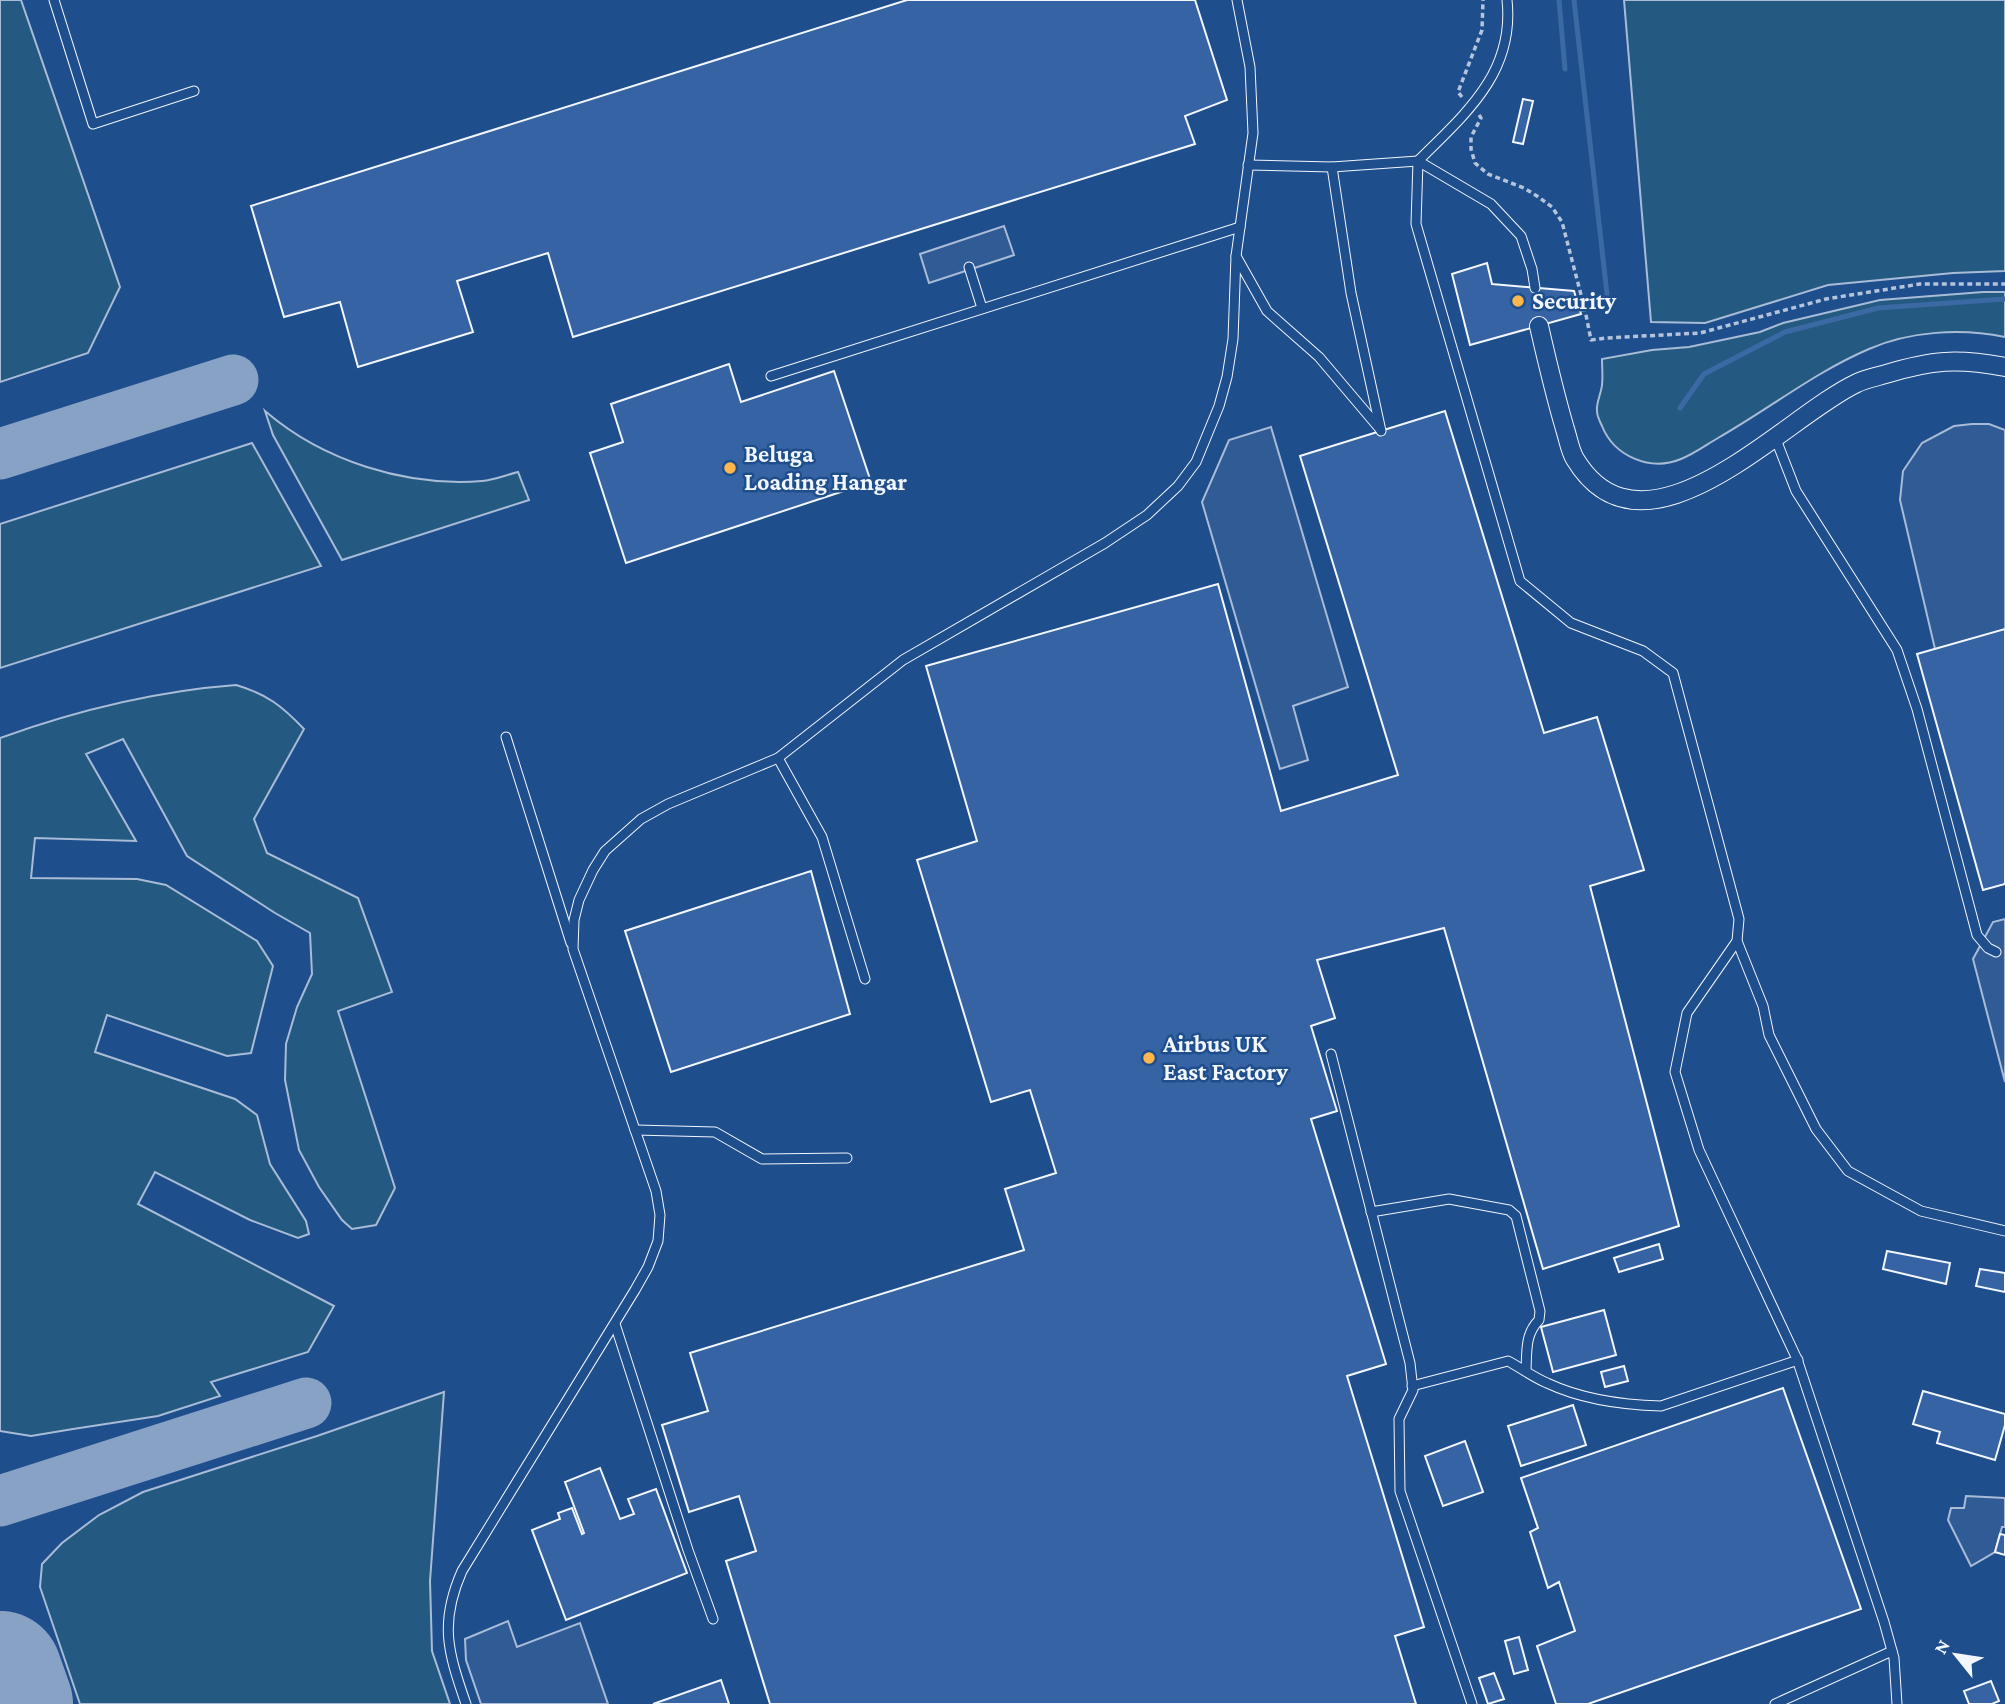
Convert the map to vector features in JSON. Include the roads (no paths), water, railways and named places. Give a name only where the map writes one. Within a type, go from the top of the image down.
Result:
[{"type":"street","points":[[1539,326],[1554,395],[1574,457],[1589,478],[1608,492],[1631,499],[1651,500],[1687,490],[1725,473],[1855,384],[1935,361],[1976,361],[2005,367]]},
{"type":"lane","points":[[54,0],[93,124],[194,92]]},
{"type":"lane","points":[[573,949],[574,920],[579,900],[593,870],[605,850],[641,819],[668,804],[778,758],[903,660],[1105,543],[1147,515],[1178,486],[1196,462],[1219,406],[1233,339],[1236,256],[1254,115],[1250,66],[1237,0]]},
{"type":"lane","points":[[1507,0],[1507,33],[1503,54],[1492,78],[1471,106],[1419,162],[1416,224],[1520,581],[1571,623],[1643,651],[1673,673],[1739,919],[1737,942],[1763,1006],[1769,1035],[1816,1129],[1848,1171],[1921,1211],[2005,1231]]},
{"type":"lane","points":[[1248,165],[1332,167],[1419,162],[1491,204],[1521,236],[1535,288]]},
{"type":"lane","points":[[1236,256],[1267,311],[1319,357],[1381,431],[1351,293],[1332,167]]},
{"type":"lane","points":[[771,376],[1240,227]]},
{"type":"lane","points":[[969,267],[982,308]]},
{"type":"lane","points":[[1775,437],[1796,491],[1897,650],[1917,709],[1977,935],[1988,948],[1996,952]]},
{"type":"lane","points":[[466,1704],[455,1672],[449,1642],[448,1611],[452,1594],[462,1571],[648,1267],[658,1241],[660,1215],[656,1191],[573,949],[506,737]]},
{"type":"lane","points":[[778,758],[822,837],[865,979]]},
{"type":"lane","points":[[1737,942],[1687,1013],[1675,1072],[1699,1150],[1798,1360],[1880,1609],[1892,1651],[1897,1704]]},
{"type":"lane","points":[[1331,1054],[1410,1363],[1413,1390],[1399,1419],[1401,1491],[1472,1704]]},
{"type":"lane","points":[[635,1130],[715,1132],[762,1159],[847,1158]]},
{"type":"lane","points":[[1371,1212],[1449,1199],[1509,1210],[1516,1216],[1540,1311],[1539,1320],[1531,1328],[1528,1339],[1526,1370]]},
{"type":"lane","points":[[615,1324],[713,1619]]},
{"type":"lane","points":[[1412,1386],[1508,1361],[1569,1392],[1638,1405],[1661,1406],[1798,1360]]},
{"type":"lane","points":[[1774,1704],[1892,1651]]},
{"type":"waterway","points":[[1559,0],[1565,69]]},
{"type":"waterway","points":[[1574,0],[1609,312]]},
{"type":"waterway","points":[[1680,408],[1704,374],[1785,332],[1878,308],[2005,299]]},
{"type":"place","name":"Security","points":[[1518,301]]},
{"type":"place","name":"Beluga Loading Hangar","points":[[730,468]]},
{"type":"place","name":"Airbus UK East Factory","points":[[1149,1058]]}]
